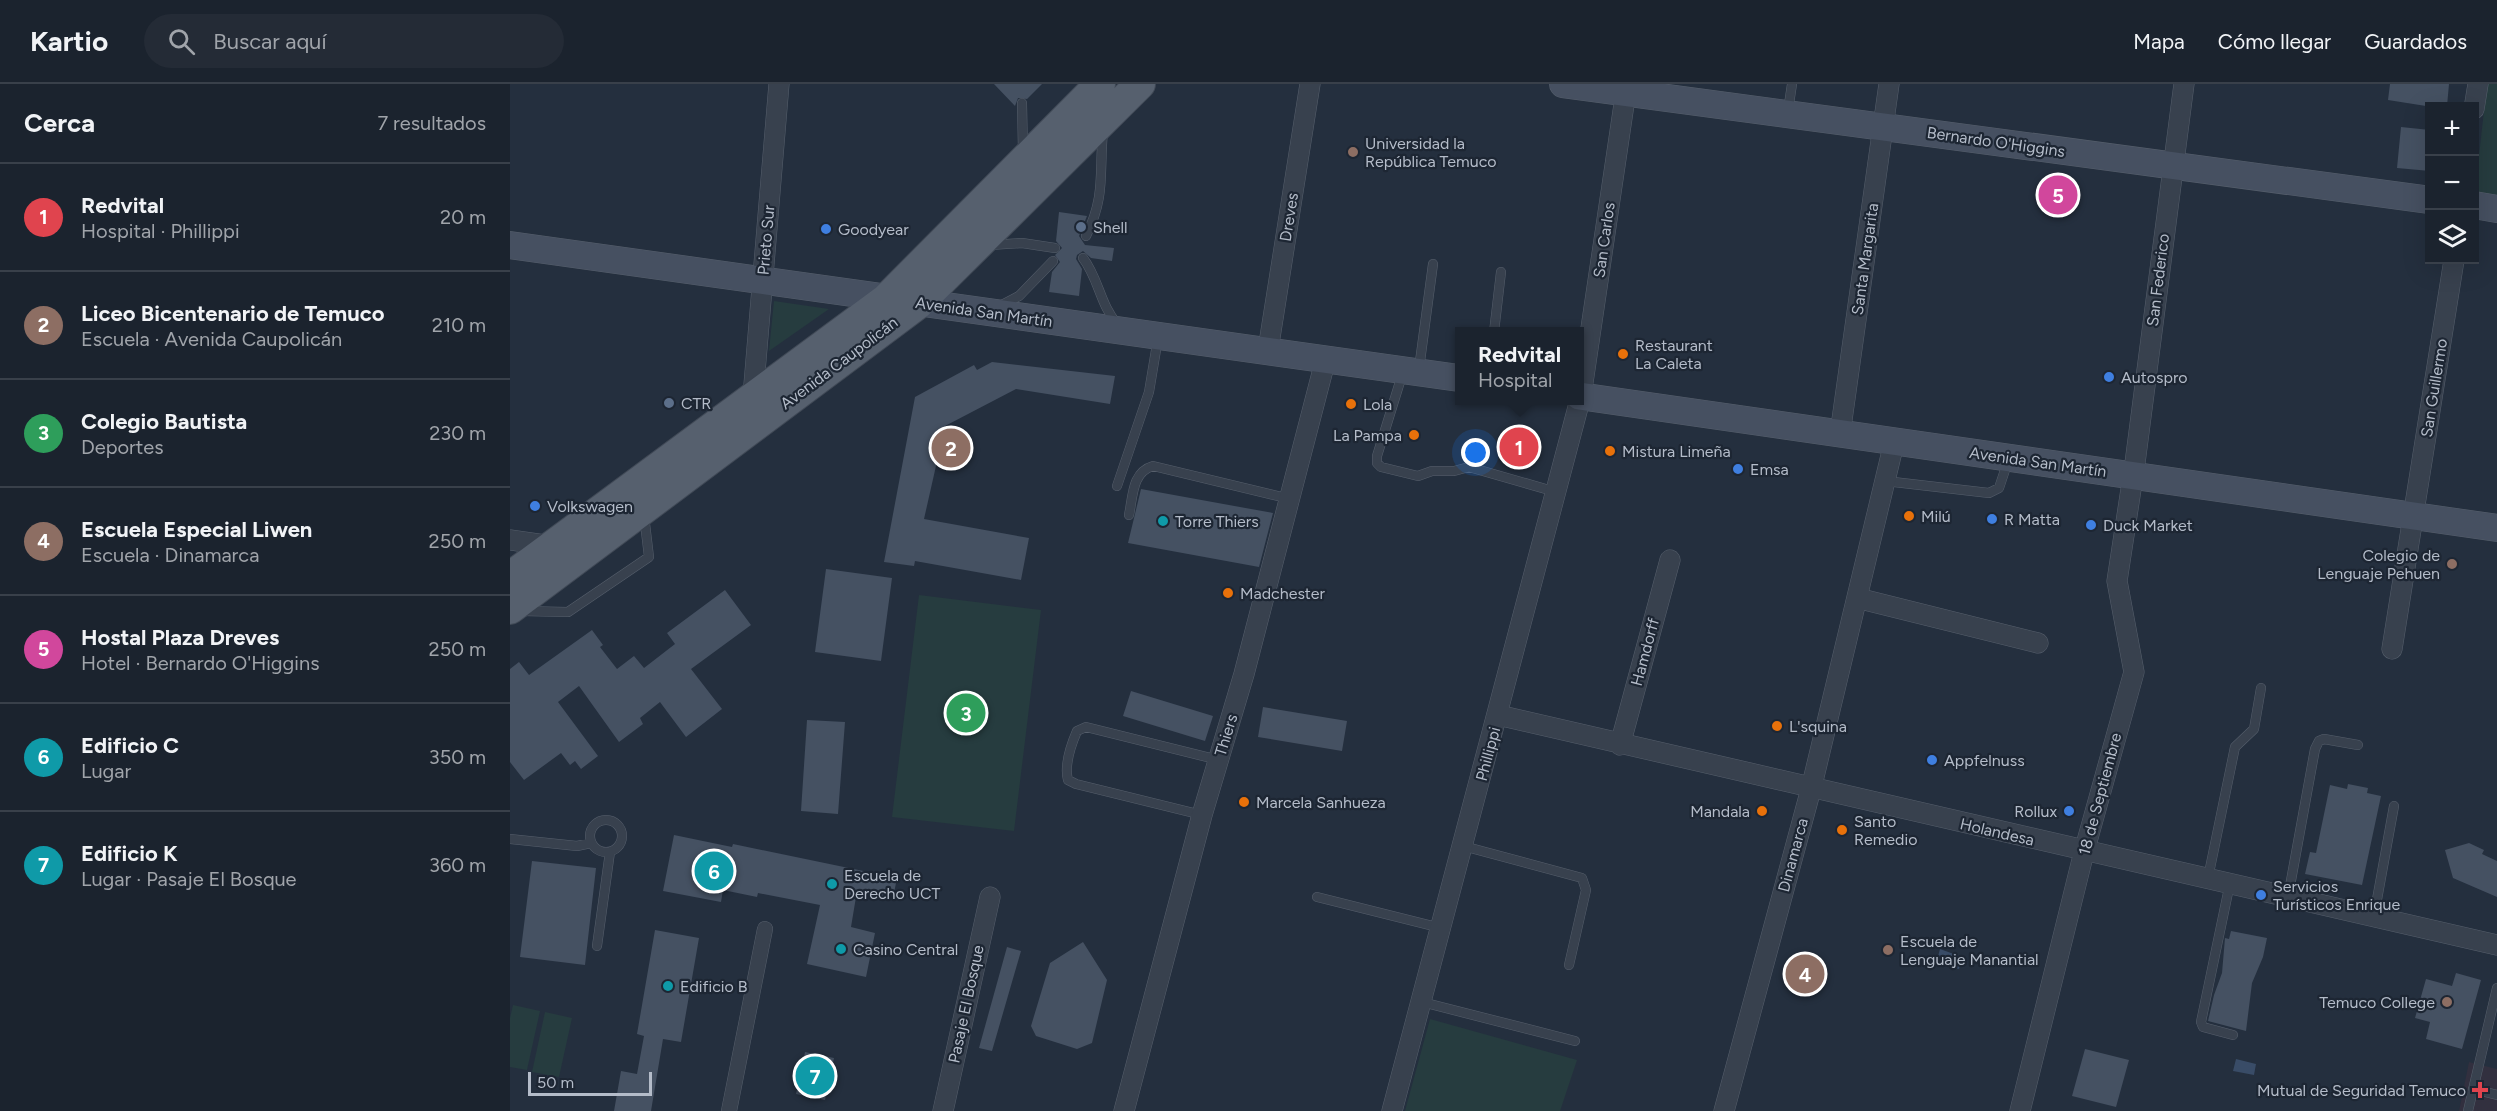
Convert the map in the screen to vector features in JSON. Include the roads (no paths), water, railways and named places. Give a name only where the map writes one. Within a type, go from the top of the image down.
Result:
[{"type":"main road","name":"Avenida Caupolicán","points":[[510,577],[886,299],[1100,84]]},
{"type":"main road","name":"Avenida Caupolicán","points":[[510,610],[644,507],[918,304],[1140,84]]},
{"type":"main road","name":"Bernardo O'Higgins","points":[[1563,84],[1626,88],[1788,114],[2425,199]]},
{"type":"main road","points":[[2479,206],[2497,208]]},
{"type":"main road","name":"Avenida San Martín","points":[[510,245],[918,304],[1455,377]]},
{"type":"main road","name":"Avenida San Martín","points":[[1584,397],[2497,528]]},
{"type":"street","name":"Prieto Sur","points":[[753,396],[779,84]]},
{"type":"street","name":"Dreves","points":[[1269,351],[1310,84]]},
{"type":"street","name":"Santa Margarita","points":[[1840,434],[1889,84]]},
{"type":"street","name":"San Federico","points":[[2133,475],[2184,84]]},
{"type":"street","points":[[2476,102],[2478,84]]},
{"type":"street","name":"San Carlos","points":[[1584,369],[1626,88]]},
{"type":"street","name":"San Guillermo","points":[[2392,649],[2453,264]]},
{"type":"street","name":"Thiers","points":[[1124,1111],[1202,815],[1244,674],[1326,358]]},
{"type":"street","name":"Phillippi","points":[[1392,1111],[1578,405]]},
{"type":"street","name":"Dinamarca","points":[[1724,1111],[1811,789],[1894,443]]},
{"type":"street","name":"18 de Septiembre","points":[[2020,1111],[2084,852],[2134,672],[2117,581],[2133,475]]},
{"type":"street","points":[[510,540],[552,546]]},
{"type":"street","name":"Hamdorff","points":[[1620,745],[1670,560]]},
{"type":"street","points":[[1857,598],[2037,643]]},
{"type":"street","name":"Holandesa","points":[[1498,715],[2084,852],[2208,878],[2497,945]]},
{"type":"street","name":"Pasaje El Bosque","points":[[943,1111],[990,897]]},
{"type":"street","points":[[729,1111],[765,929]]},
{"type":"lane","points":[[1788,114],[1792,84]]},
{"type":"lane","points":[[1022,103],[1023,162]]},
{"type":"lane","points":[[1086,236],[1100,199],[1103,169],[1102,143],[1107,118]]},
{"type":"lane","points":[[979,246],[1022,243],[1055,248]]},
{"type":"lane","points":[[1083,258],[1096,280],[1103,305],[1126,331]]},
{"type":"lane","points":[[981,312],[994,309],[1019,296],[1053,261]]},
{"type":"lane","points":[[1433,264],[1411,371],[1377,456],[1377,463],[1381,467],[1418,476],[1432,471],[1454,471],[1468,467],[1556,492]]},
{"type":"lane","points":[[1495,327],[1501,272]]},
{"type":"lane","points":[[1117,486],[1149,392],[1158,335]]},
{"type":"lane","points":[[1885,481],[1989,493],[2002,483],[2008,458]]},
{"type":"lane","points":[[1129,514],[1138,476],[1144,468],[1153,466],[1290,499]]},
{"type":"lane","points":[[510,610],[568,612],[649,557],[644,507]]},
{"type":"lane","points":[[2208,878],[2235,747],[2254,729],[2261,688]]},
{"type":"lane","points":[[1202,815],[1076,784],[1068,780],[1066,772],[1075,737],[1077,731],[1086,727],[1219,760]]},
{"type":"lane","points":[[2289,897],[2315,749],[2319,741],[2324,739],[2358,745]]},
{"type":"lane","points":[[2374,916],[2394,806]]},
{"type":"lane","points":[[602,820],[614,822],[622,832],[622,839],[616,850],[610,852],[597,850],[591,843],[589,834],[596,823],[602,820]]},
{"type":"lane","points":[[510,839],[577,846],[591,843]]},
{"type":"lane","points":[[1463,846],[1582,878],[1586,884],[1586,890],[1569,965]]},
{"type":"lane","points":[[597,946],[610,852]]},
{"type":"lane","points":[[2230,883],[2200,1017],[2203,1027],[2233,1035]]},
{"type":"lane","points":[[1317,897],[1441,928]]},
{"type":"lane","points":[[2468,1111],[2497,988]]},
{"type":"lane","points":[[1422,1002],[1575,1041]]},
{"type":"lane","points":[[2473,1089],[2497,1095]]},
{"type":"water","points":[[1940,949],[1962,957],[1959,969],[1936,964]]},
{"type":"water","points":[[2236,1059],[2256,1064],[2254,1075],[2233,1071]]},
{"type":"place","name":"Universidad la República Temuco","points":[[1353,152]]},
{"type":"place","name":"Hostal Plaza Dreves","points":[[2058,195]]},
{"type":"place","name":"Shell","points":[[1081,227]]},
{"type":"place","name":"Goodyear","points":[[826,229]]},
{"type":"place","name":"Restaurant La Caleta","points":[[1623,354]]},
{"type":"place","name":"Autospro","points":[[2109,377]]},
{"type":"place","name":"CTR","points":[[669,403]]},
{"type":"place","name":"Lola","points":[[1351,404]]},
{"type":"place","name":"La Pampa","points":[[1414,435]]},
{"type":"place","name":"Redvital","points":[[1519,447]]},
{"type":"place","name":"Liceo Bicentenario de Temuco","points":[[951,448]]},
{"type":"place","name":"Mistura Limeña","points":[[1610,451]]},
{"type":"place","name":"Emsa","points":[[1738,469]]},
{"type":"place","name":"Volkswagen","points":[[535,506]]},
{"type":"place","name":"Milú","points":[[1909,516]]},
{"type":"place","name":"R Matta","points":[[1992,519]]},
{"type":"place","name":"Torre Thiers","points":[[1163,521]]},
{"type":"place","name":"Duck Market","points":[[2091,525]]},
{"type":"place","name":"Colegio de Lenguaje Pehuen","points":[[2452,564]]},
{"type":"place","name":"Madchester","points":[[1228,593]]},
{"type":"place","name":"Colegio Bautista","points":[[966,713]]},
{"type":"place","name":"L'squina","points":[[1777,726]]},
{"type":"place","name":"Appfelnuss","points":[[1932,760]]},
{"type":"place","name":"Marcela Sanhueza","points":[[1244,802]]},
{"type":"place","name":"Mandala","points":[[1762,811]]},
{"type":"place","name":"Rollux","points":[[2069,811]]},
{"type":"place","name":"Santo Remedio","points":[[1842,830]]},
{"type":"place","name":"Edificio C","points":[[714,871]]},
{"type":"place","name":"Escuela de Derecho UCT","points":[[832,884]]},
{"type":"place","name":"Servicios Turísticos Enrique","points":[[2261,895]]},
{"type":"place","name":"Casino Central","points":[[841,949]]},
{"type":"place","name":"Escuela de Lenguaje Manantial","points":[[1888,950]]},
{"type":"place","name":"Escuela Especial Liwen","points":[[1805,974]]},
{"type":"place","name":"Edificio B","points":[[668,986]]},
{"type":"place","name":"Temuco College","points":[[2447,1002]]},
{"type":"place","name":"Edificio K","points":[[815,1076]]},
{"type":"place","name":"Mutual de Seguridad Temuco","points":[[2480,1090]]}]
